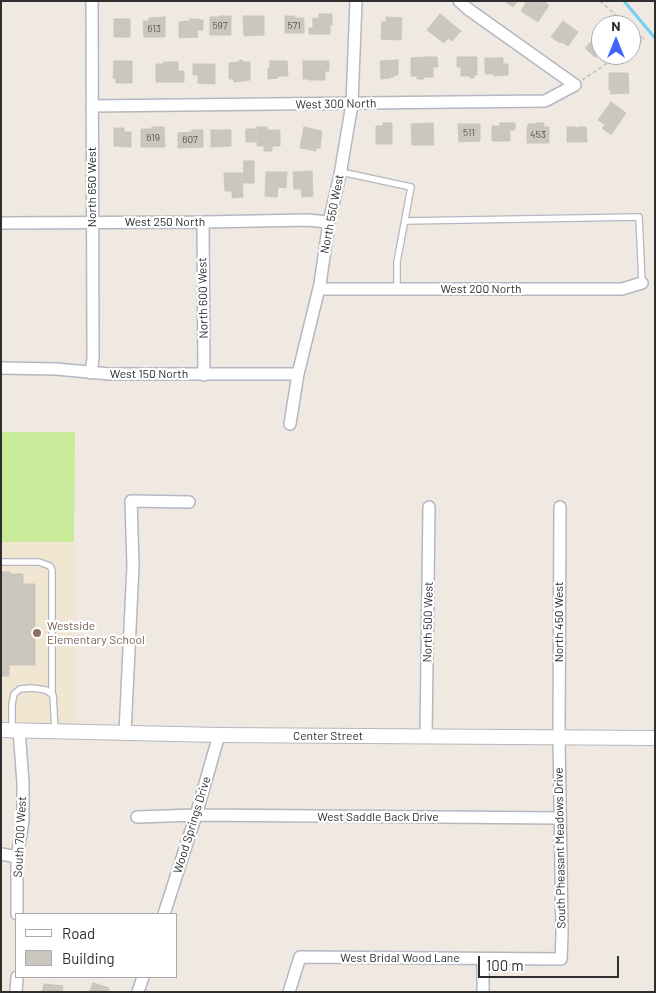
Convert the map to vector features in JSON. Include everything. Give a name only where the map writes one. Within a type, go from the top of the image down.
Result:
[{"type":"street","name":"North 650 West","points":[[91,373],[93,358],[92,1]]},
{"type":"street","name":"North 550 West","points":[[290,424],[298,374],[319,289],[329,222],[341,172],[352,104],[356,1]]},
{"type":"street","name":"West 300 North","points":[[92,106],[545,101],[575,85],[459,1]]},
{"type":"street","name":"West 250 North","points":[[1,223],[307,220],[329,222]]},
{"type":"street","name":"North 600 West","points":[[203,222],[204,375]]},
{"type":"street","name":"West 200 North","points":[[319,289],[622,290],[642,283]]},
{"type":"street","name":"West 150 North","points":[[1,368],[56,369],[110,374],[298,374]]},
{"type":"street","points":[[125,733],[133,566],[131,501],[189,502]]},
{"type":"street","name":"North 500 West","points":[[426,737],[429,507]]},
{"type":"street","name":"North 450 West","points":[[559,737],[560,508]]},
{"type":"street","name":"Center Street","points":[[11,730],[220,736],[655,738]]},
{"type":"street","name":"South 700 West","points":[[11,730],[23,783],[23,821],[17,857],[17,913]]},
{"type":"street","name":"Wood Springs Drive","points":[[164,913],[220,736]]},
{"type":"street","name":"South Pheasant Meadows Drive","points":[[559,737],[561,960]]},
{"type":"street","name":"West Saddle Back Drive","points":[[137,817],[559,818]]},
{"type":"street","points":[[1,854],[17,857]]},
{"type":"street","name":"West Bridal Wood Lane","points":[[289,992],[300,957],[561,960]]},
{"type":"street","points":[[483,959],[483,992]]},
{"type":"street","points":[[16,978],[16,992]]},
{"type":"street","points":[[138,992],[143,978]]},
{"type":"lane","points":[[341,172],[411,187],[397,262],[397,289]]},
{"type":"lane","points":[[405,221],[639,217],[642,283]]},
{"type":"lane","points":[[1,562],[39,562],[50,566],[52,570],[52,694],[55,731]]},
{"type":"lane","points":[[11,730],[12,700],[17,691],[41,688],[52,694]]},
{"type":"path","points":[[600,1],[616,15]]},
{"type":"path","points":[[590,75],[605,65]]},
{"type":"shaded area","name":"Westside Elementary School","points":[[1,432],[75,432],[74,724],[1,723]]},
{"type":"green space","points":[[1,432],[75,432],[74,542],[1,542]]},
{"type":"building","points":[[504,1],[517,1],[513,7]]},
{"type":"building","points":[[527,1],[543,1],[549,5],[538,22],[521,11]]},
{"type":"building","points":[[319,14],[332,14],[330,34],[309,34],[309,28],[313,28],[313,18],[319,19]]},
{"type":"building","points":[[440,14],[461,31],[452,41],[448,38],[444,43],[427,30]]},
{"type":"building","points":[[231,16],[231,35],[210,35],[210,17]]},
{"type":"building","points":[[243,16],[264,16],[264,35],[244,36]]},
{"type":"building","points":[[285,16],[304,18],[304,33],[285,33]]},
{"type":"building","points":[[165,17],[165,37],[144,37],[143,21],[149,21],[149,18]]},
{"type":"building","points":[[386,17],[402,18],[401,40],[381,39],[382,22],[386,22]]},
{"type":"building","points":[[114,19],[130,19],[130,37],[114,37]]},
{"type":"building","points":[[190,19],[203,20],[203,30],[197,30],[198,37],[179,38],[179,22],[189,21],[190,24]]},
{"type":"building","points":[[563,21],[578,32],[568,46],[551,37]]},
{"type":"building","points":[[591,42],[591,53],[585,48]]},
{"type":"building","points":[[437,57],[438,67],[433,67],[433,77],[417,79],[417,76],[411,76],[411,58]]},
{"type":"building","points":[[457,57],[477,57],[477,75],[474,75],[474,78],[461,76],[461,67],[457,67]]},
{"type":"building","points":[[485,58],[503,58],[503,64],[508,64],[508,75],[494,76],[494,71],[493,74],[485,74]]},
{"type":"building","points":[[240,60],[250,62],[250,80],[234,82],[234,79],[229,79],[229,63],[239,62]]},
{"type":"building","points":[[398,60],[398,75],[381,79],[380,61]]},
{"type":"building","points":[[114,61],[132,61],[132,83],[116,83],[116,78],[113,78]]},
{"type":"building","points":[[270,61],[287,61],[288,76],[279,76],[278,74],[278,78],[268,79]]},
{"type":"building","points":[[303,61],[329,61],[329,71],[325,71],[325,80],[303,79]]},
{"type":"building","points":[[164,62],[178,62],[178,71],[184,71],[184,82],[156,82],[156,64],[164,64]]},
{"type":"building","points":[[193,64],[215,64],[215,84],[198,83],[198,75],[193,75]]},
{"type":"building","points":[[609,73],[628,73],[629,93],[611,94],[611,90],[609,90]]},
{"type":"building","points":[[611,102],[626,113],[611,135],[602,128],[605,125],[598,120]]},
{"type":"building","points":[[383,123],[392,123],[392,144],[376,144],[376,126],[383,126]]},
{"type":"building","points":[[433,123],[434,145],[412,145],[411,124]]},
{"type":"building","points":[[500,123],[515,123],[515,130],[510,130],[510,141],[492,141],[492,126],[500,126]]},
{"type":"building","points":[[544,123],[544,127],[549,127],[549,143],[527,143],[528,124]]},
{"type":"building","points":[[458,124],[480,124],[480,141],[459,142]]},
{"type":"building","points":[[152,127],[164,127],[165,147],[141,147],[141,129],[152,129]]},
{"type":"building","points":[[257,127],[267,127],[267,130],[280,130],[280,146],[272,146],[272,151],[264,151],[264,146],[257,146],[257,140],[256,142],[246,142],[246,129],[256,129],[257,133]]},
{"type":"building","points":[[304,127],[322,131],[320,148],[316,148],[316,151],[300,148]]},
{"type":"building","points":[[567,127],[586,127],[587,142],[567,142]]},
{"type":"building","points":[[114,128],[124,128],[124,132],[131,132],[131,147],[114,146]]},
{"type":"building","points":[[192,130],[203,130],[203,147],[178,148],[178,133],[192,132]]},
{"type":"building","points":[[211,130],[231,130],[231,146],[211,147]]},
{"type":"building","points":[[244,161],[254,161],[254,183],[243,183]]},
{"type":"building","points":[[312,171],[313,196],[302,197],[301,189],[294,189],[293,172]]},
{"type":"building","points":[[266,172],[287,172],[286,188],[278,187],[277,197],[265,196]]},
{"type":"building","points":[[224,173],[242,173],[243,197],[232,198],[232,191],[225,191]]},
{"type":"building","points":[[1,572],[23,574],[23,584],[35,584],[35,665],[9,665],[9,676],[1,676]]},
{"type":"building","points":[[93,983],[109,988],[107,992],[89,992]]},
{"type":"building","points":[[44,984],[63,986],[62,992],[42,992]]},
{"type":"waterway","points":[[624,1],[655,38]]},
{"type":"place","name":"Westside Elementary School","points":[[37,633]]}]
